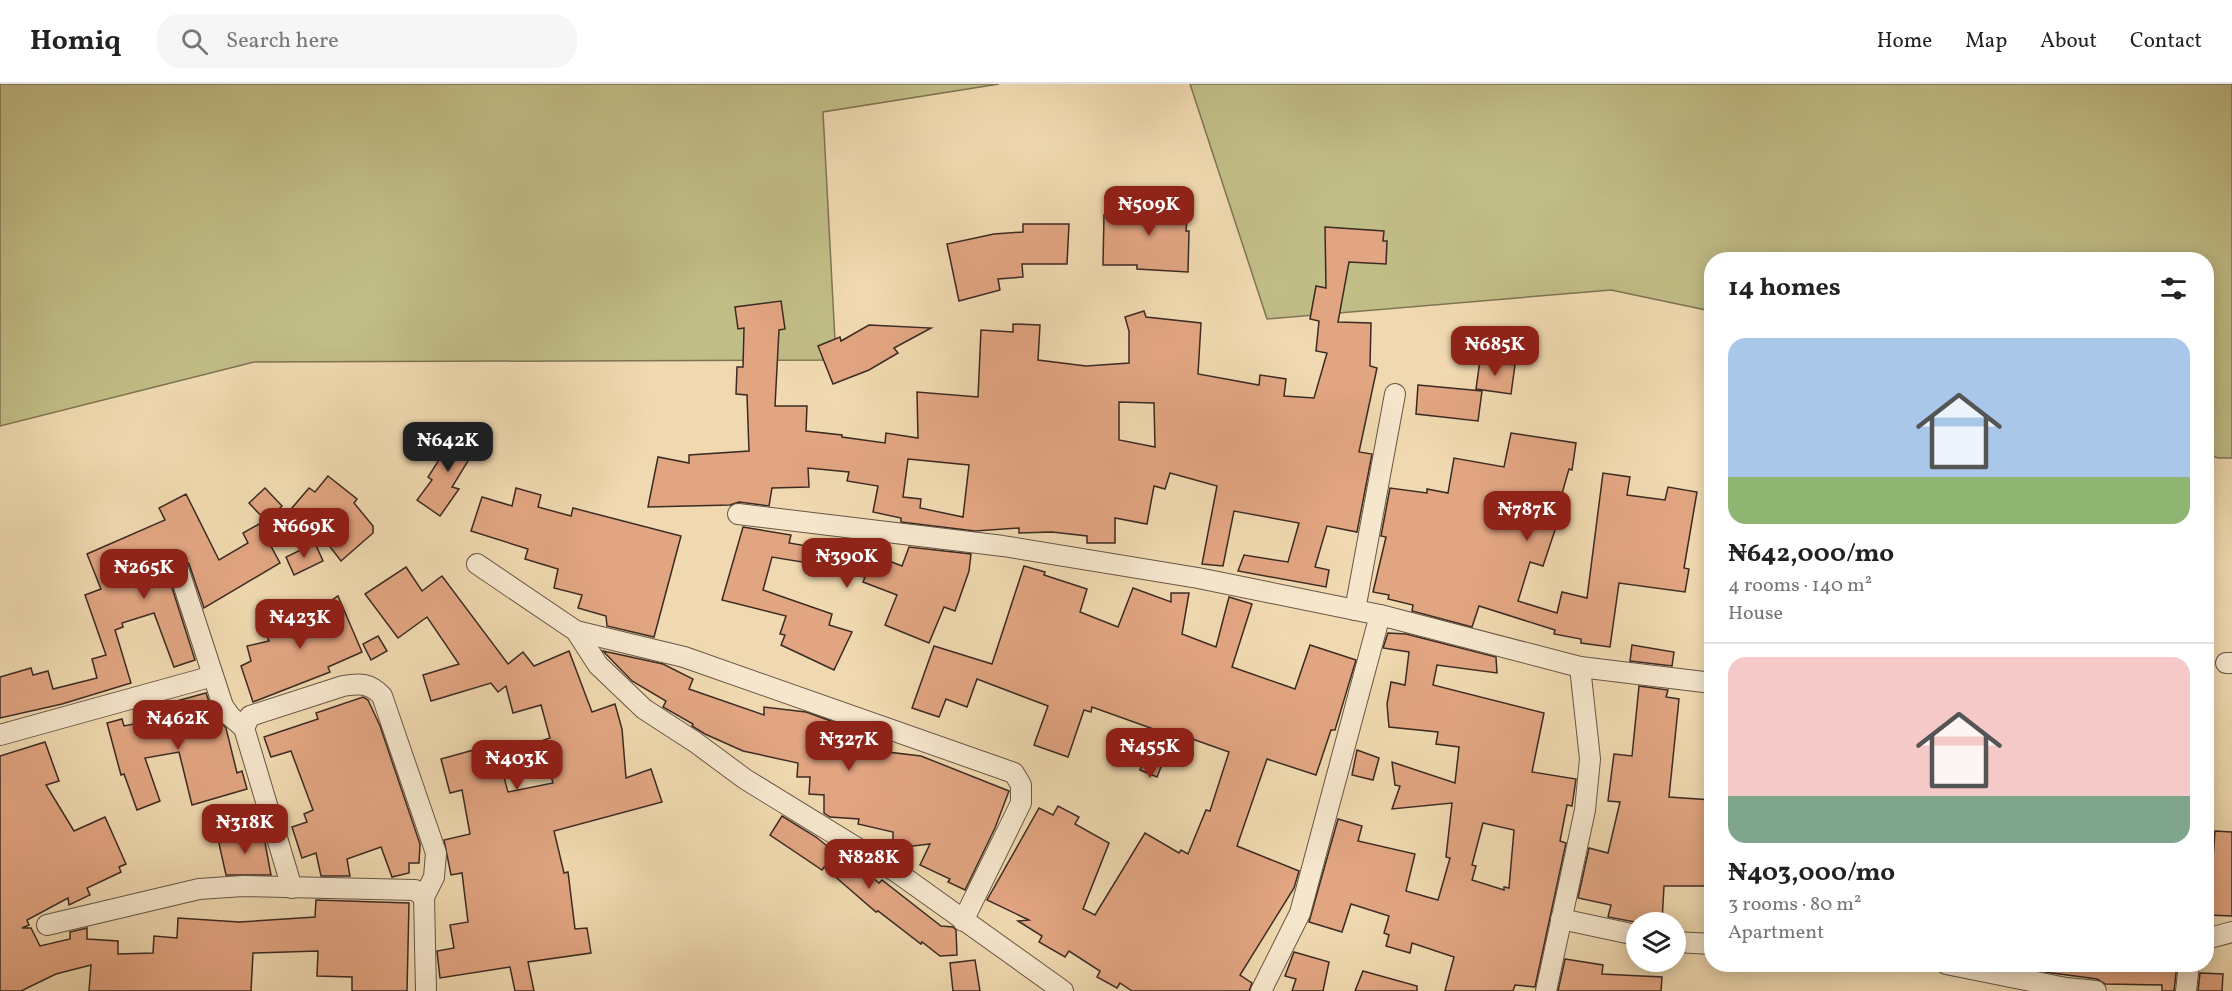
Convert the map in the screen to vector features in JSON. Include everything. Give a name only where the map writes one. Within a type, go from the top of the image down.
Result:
[{"type":"street","points":[[1355,610],[1395,394]]},
{"type":"street","points":[[738,514],[1003,546],[1198,578],[1380,615],[1580,667],[1704,682]]},
{"type":"street","points":[[477,564],[576,631],[684,657],[1014,773],[1021,785],[1021,803],[963,921]]},
{"type":"street","points":[[178,568],[223,706],[230,716],[244,728],[292,888]]},
{"type":"street","points":[[1261,991],[1300,913],[1380,615]]},
{"type":"street","points":[[576,631],[598,664],[644,709],[695,742],[745,779],[898,873],[1063,991]]},
{"type":"street","points":[[1546,991],[1585,810],[1590,759],[1580,667]]},
{"type":"street","points":[[0,735],[213,676]]},
{"type":"street","points":[[244,728],[250,716],[358,683],[374,686],[382,696],[436,853],[434,877],[424,897],[426,991]]},
{"type":"street","points":[[47,925],[199,889],[243,886],[415,890],[424,897]]},
{"type":"street","points":[[1561,920],[1626,933]]},
{"type":"street","points":[[2214,937],[2232,933]]},
{"type":"street","points":[[1686,943],[1704,944]]},
{"type":"street","points":[[1990,972],[2096,991]]},
{"type":"street","points":[[2186,991],[2188,972]]},
{"type":"shaded area","points":[[0,84],[999,84],[823,112],[836,360],[254,362],[0,426]]},
{"type":"shaded area","points":[[1190,84],[2232,84],[2232,458],[2214,457],[2214,252],[1704,252],[1704,310],[1611,290],[1267,319]]},
{"type":"building","points":[[1133,199],[1184,199],[1182,219],[1187,219],[1186,231],[1189,231],[1188,272],[1137,269],[1137,265],[1103,265],[1104,215],[1133,216]]},
{"type":"building","points":[[1023,224],[1069,224],[1067,264],[1022,264],[1023,277],[998,279],[1000,290],[959,301],[947,244],[994,234],[1023,232]]},
{"type":"building","points":[[1325,227],[1384,231],[1383,241],[1387,241],[1386,264],[1349,262],[1338,322],[1371,323],[1370,366],[1377,368],[1359,452],[1372,454],[1357,532],[1327,526],[1315,567],[1329,570],[1326,587],[1238,571],[1244,555],[1288,562],[1299,523],[1234,511],[1223,566],[1202,564],[1217,486],[1170,473],[1165,489],[1154,486],[1147,524],[1115,518],[1115,543],[1087,543],[1087,536],[1052,532],[1019,533],[1019,528],[975,531],[901,522],[901,518],[873,512],[878,486],[847,481],[849,472],[808,468],[809,487],[772,488],[769,506],[739,502],[730,505],[648,507],[658,457],[689,463],[689,455],[749,451],[747,395],[736,394],[737,367],[743,367],[744,328],[738,329],[735,307],[781,301],[785,329],[779,330],[775,406],[807,406],[806,431],[885,443],[886,433],[918,438],[917,392],[978,397],[981,330],[1013,332],[1013,324],[1040,325],[1038,360],[1086,366],[1129,363],[1129,331],[1125,317],[1144,311],[1146,317],[1201,323],[1198,374],[1259,385],[1260,375],[1286,379],[1284,396],[1314,398],[1327,353],[1316,351],[1319,321],[1310,319],[1316,286],[1326,288]],"holes":[[[1119,402],[1154,403],[1155,447],[1119,440]],[[908,459],[969,465],[963,517],[920,508],[921,499],[903,497]]]},
{"type":"building","points":[[869,325],[931,328],[894,348],[898,353],[869,370],[833,384],[818,346],[840,337],[841,341]]},
{"type":"building","points":[[1480,360],[1515,365],[1511,394],[1476,389]]},
{"type":"building","points":[[1418,385],[1482,391],[1478,421],[1416,414]]},
{"type":"building","points":[[458,430],[479,443],[452,487],[459,489],[440,516],[417,500],[432,480],[428,477]]},
{"type":"building","points":[[1511,433],[1576,443],[1572,470],[1569,469],[1557,511],[1561,512],[1543,566],[1530,562],[1518,601],[1557,613],[1562,592],[1587,598],[1603,473],[1630,477],[1627,495],[1665,500],[1668,487],[1697,492],[1684,568],[1689,569],[1685,592],[1619,583],[1610,647],[1581,643],[1581,639],[1554,634],[1555,630],[1479,606],[1472,627],[1412,611],[1413,605],[1388,599],[1389,595],[1373,592],[1386,537],[1381,536],[1390,488],[1427,493],[1427,489],[1448,493],[1454,458],[1504,467]]},
{"type":"building","points":[[328,476],[357,499],[354,503],[373,526],[373,533],[341,561],[324,539],[329,536],[292,508],[309,488],[315,492]]},
{"type":"building","points":[[265,488],[282,506],[266,521],[249,503]]},
{"type":"building","points":[[516,488],[541,495],[538,507],[571,516],[573,508],[681,536],[654,637],[607,626],[606,616],[578,608],[582,595],[554,588],[558,569],[525,559],[528,549],[471,531],[482,497],[512,506]]},
{"type":"building","points":[[186,494],[219,560],[248,543],[243,533],[259,524],[280,563],[204,608],[189,564],[181,556],[174,557],[166,565],[167,572],[195,660],[174,667],[154,613],[122,623],[123,627],[115,630],[131,683],[62,704],[0,718],[0,677],[31,668],[33,675],[48,671],[53,689],[97,678],[92,659],[106,655],[85,595],[101,589],[87,554],[165,520],[159,508]]},
{"type":"building","points":[[743,527],[791,535],[789,543],[841,552],[844,539],[871,544],[868,553],[902,566],[909,547],[971,554],[969,571],[955,611],[944,607],[929,643],[885,625],[897,595],[863,582],[865,577],[838,572],[839,568],[772,557],[763,590],[832,614],[829,625],[852,632],[834,670],[781,645],[785,635],[780,634],[786,616],[722,600]]},
{"type":"building","points":[[315,543],[323,561],[294,575],[286,557]]},
{"type":"building","points":[[1024,566],[1087,589],[1080,612],[1118,627],[1133,588],[1171,602],[1171,593],[1189,593],[1182,634],[1216,647],[1229,597],[1252,604],[1232,667],[1295,689],[1310,645],[1356,660],[1335,730],[1331,730],[1316,775],[1267,759],[1237,846],[1299,871],[1294,888],[1240,975],[1252,983],[1249,991],[1132,991],[1120,983],[1117,988],[1097,977],[1100,971],[1069,951],[1065,957],[1039,942],[1042,936],[1018,921],[1029,920],[987,900],[1039,808],[1053,815],[1058,806],[1079,817],[1075,824],[1109,843],[1083,909],[1095,915],[1145,833],[1179,853],[1181,850],[1188,854],[1206,810],[1210,811],[1229,752],[1181,735],[1179,740],[1173,737],[1157,777],[1140,770],[1156,730],[1092,707],[1091,712],[1084,710],[1068,757],[1034,745],[1048,706],[977,679],[967,707],[946,699],[939,717],[912,708],[934,646],[992,664]]},
{"type":"building","points":[[406,567],[422,591],[442,576],[508,664],[523,652],[534,666],[569,651],[592,712],[615,704],[622,729],[626,778],[651,769],[662,802],[554,831],[564,873],[568,872],[575,929],[587,928],[591,953],[528,962],[534,991],[515,991],[510,967],[440,978],[437,951],[454,948],[450,925],[468,922],[462,873],[451,875],[444,840],[470,834],[462,790],[450,793],[441,759],[495,744],[508,792],[553,783],[541,741],[550,738],[541,705],[513,713],[506,686],[498,692],[491,683],[431,701],[423,675],[459,664],[427,617],[398,638],[365,594]]},
{"type":"building","points":[[338,596],[362,652],[328,667],[330,672],[253,702],[241,666],[251,661],[247,646],[269,641],[265,632],[287,624],[284,616],[301,610],[307,617]]},
{"type":"building","points":[[1388,633],[1406,634],[1496,657],[1497,673],[1437,665],[1433,685],[1544,713],[1532,772],[1576,779],[1572,806],[1567,805],[1560,841],[1566,843],[1535,987],[1515,985],[1513,991],[1445,991],[1454,957],[1412,943],[1410,953],[1386,946],[1389,935],[1384,933],[1389,916],[1351,904],[1342,932],[1309,922],[1338,819],[1362,826],[1358,841],[1415,854],[1406,891],[1438,900],[1450,858],[1446,857],[1452,803],[1392,809],[1400,786],[1395,785],[1392,762],[1455,783],[1459,747],[1436,744],[1438,732],[1389,727],[1387,704],[1391,682],[1405,685],[1409,652],[1383,648]],"holes":[[[1483,823],[1514,830],[1509,888],[1504,887],[1504,890],[1472,880],[1476,866],[1472,865]]]},
{"type":"building","points":[[378,636],[387,651],[371,660],[363,644]]},
{"type":"building","points":[[1632,645],[1674,652],[1672,666],[1630,661]]},
{"type":"building","points":[[603,651],[663,664],[693,679],[689,689],[764,715],[764,707],[806,712],[875,737],[871,750],[921,756],[1009,791],[995,828],[965,890],[948,882],[950,879],[920,865],[930,844],[905,847],[904,840],[893,840],[893,832],[858,824],[859,819],[830,817],[824,813],[824,795],[809,794],[810,777],[797,777],[798,763],[743,751],[705,734],[692,726],[693,724],[663,707],[666,701],[632,681]]},
{"type":"building","points":[[1639,686],[1668,690],[1666,697],[1679,699],[1669,797],[1704,799],[1704,886],[1664,886],[1663,912],[1626,912],[1626,920],[1608,917],[1611,905],[1578,898],[1589,848],[1608,853],[1620,802],[1608,801],[1614,754],[1632,756]]},
{"type":"building","points":[[206,693],[213,713],[226,728],[237,773],[242,771],[247,789],[192,805],[179,752],[145,758],[160,801],[137,810],[124,774],[121,775],[107,723],[122,719],[124,726],[159,719],[155,707]]},
{"type":"building","points":[[363,697],[368,700],[380,726],[420,844],[419,863],[409,863],[409,873],[392,877],[381,847],[347,859],[350,876],[321,876],[316,853],[302,858],[292,827],[307,822],[304,814],[313,810],[291,751],[271,757],[264,737],[318,719],[316,713]]},
{"type":"building","points":[[45,742],[59,781],[46,785],[74,831],[105,817],[126,864],[119,867],[121,872],[87,888],[90,895],[69,905],[68,898],[27,920],[29,925],[22,928],[31,928],[40,946],[70,939],[70,932],[87,928],[87,939],[118,941],[118,954],[153,953],[154,936],[177,938],[178,918],[239,922],[315,917],[316,900],[409,903],[407,991],[352,991],[352,977],[317,976],[318,951],[253,953],[251,991],[89,991],[91,965],[56,974],[21,991],[0,991],[0,756]]},
{"type":"building","points":[[1357,750],[1379,758],[1373,780],[1352,775]]},
{"type":"building","points":[[782,816],[816,837],[863,875],[866,872],[879,883],[882,880],[941,926],[953,927],[956,930],[957,955],[940,956],[922,942],[921,944],[878,911],[876,912],[824,867],[822,870],[770,835]]},
{"type":"building","points":[[2215,831],[2232,832],[2232,916],[2214,915]]},
{"type":"building","points":[[263,832],[271,875],[226,875],[218,839]]},
{"type":"building","points":[[1294,952],[1329,962],[1323,991],[1292,991],[1296,979],[1285,976]]},
{"type":"building","points":[[1565,959],[1603,965],[1602,974],[1662,977],[1661,991],[1558,991]]},
{"type":"building","points":[[975,960],[980,991],[953,991],[950,963]]},
{"type":"building","points":[[1363,971],[1417,986],[1417,991],[1355,991]]},
{"type":"building","points":[[2045,972],[2176,972],[2174,991],[2162,991],[2162,985],[2105,984],[2097,979]]},
{"type":"building","points":[[2200,973],[2223,974],[2222,991],[2198,991]]}]
